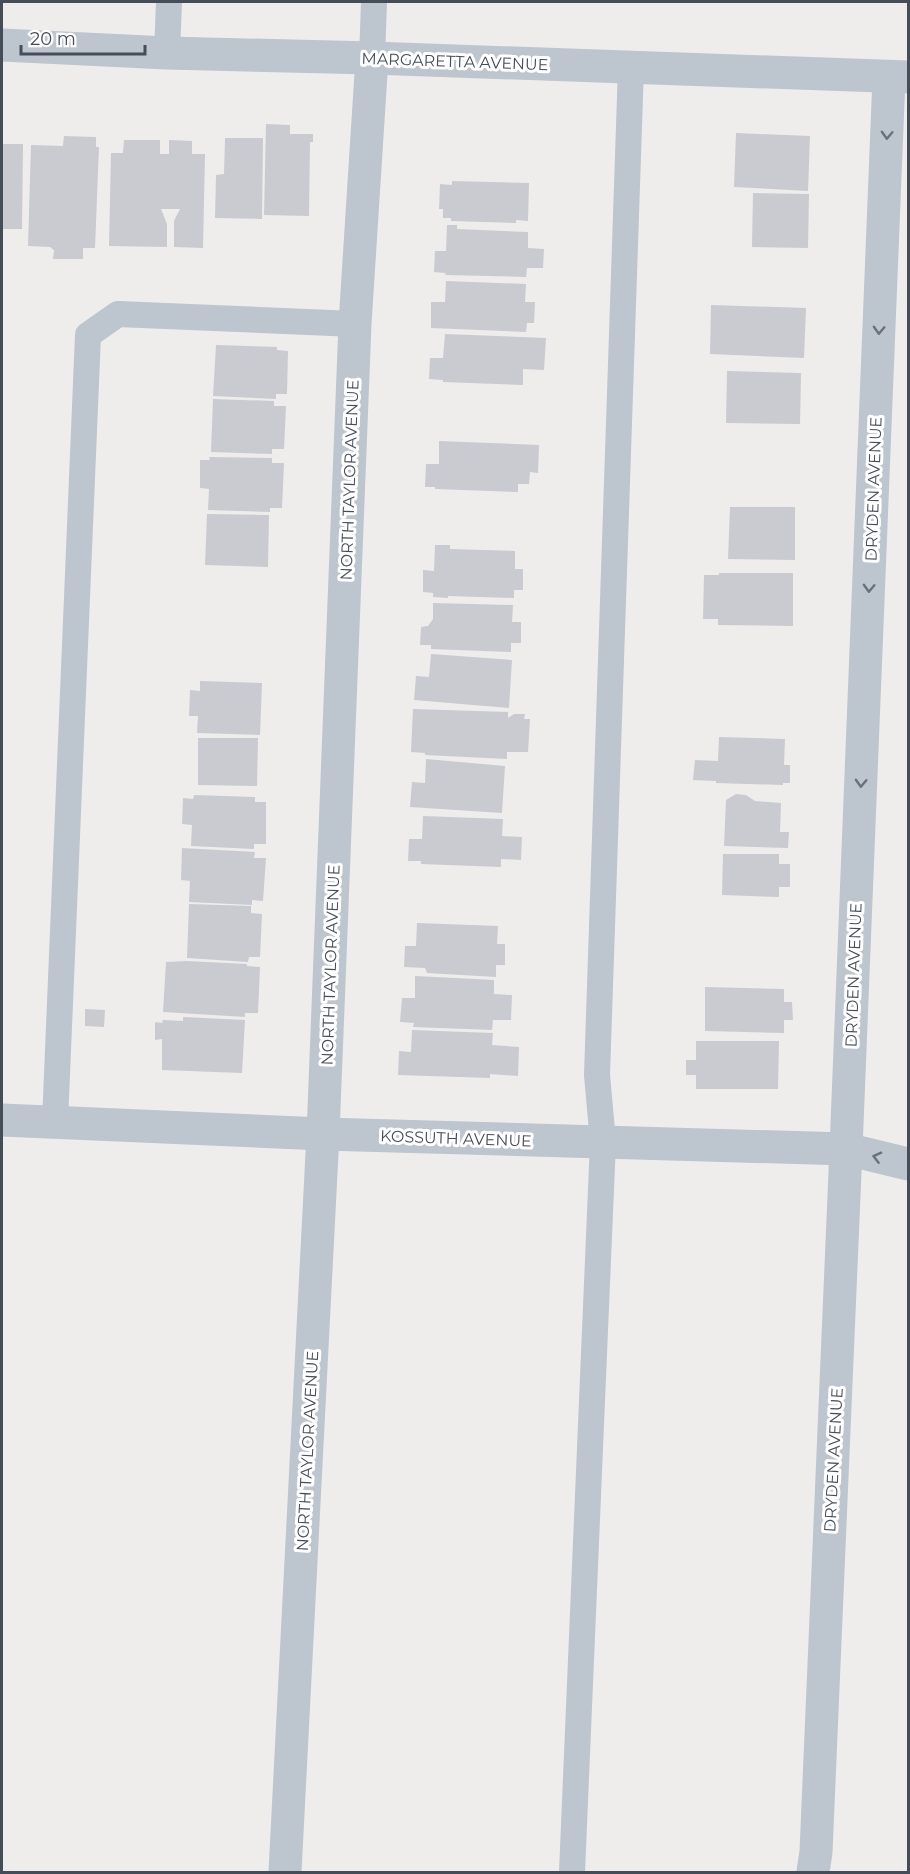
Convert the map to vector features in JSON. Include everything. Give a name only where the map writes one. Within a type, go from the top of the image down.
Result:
[{"type":"street","name":"MARGARETTA AVENUE","points":[[2,45],[167,53],[899,77]]},
{"type":"street","name":"NORTH TAYLOR AVENUE","points":[[285,1872],[323,1134],[355,324],[372,58]]},
{"type":"street","name":"DRYDEN AVENUE","points":[[813,1872],[899,77]]},
{"type":"street","name":"KOSSUTH AVENUE","points":[[2,1120],[323,1134],[846,1149],[909,1164]]},
{"type":"lane","points":[[167,53],[169,2]]},
{"type":"lane","points":[[372,58],[374,2]]},
{"type":"lane","points":[[572,1872],[603,1142],[597,1075],[631,68]]},
{"type":"lane","points":[[55,1122],[88,335],[118,314],[355,324]]},
{"type":"building","points":[[266,124],[290,125],[290,134],[313,134],[313,142],[310,142],[309,216],[264,215]]},
{"type":"building","points":[[736,133],[810,136],[808,191],[734,187]]},
{"type":"building","points":[[64,136],[96,137],[96,147],[99,147],[95,248],[83,248],[83,259],[53,259],[54,250],[50,247],[28,246],[31,145],[63,146]]},
{"type":"building","points":[[225,138],[263,138],[262,219],[215,218],[216,175],[224,174]]},
{"type":"building","points":[[124,140],[160,140],[160,154],[169,154],[169,140],[192,141],[192,154],[205,154],[203,248],[174,247],[174,221],[180,209],[161,209],[167,224],[167,247],[109,246],[111,153],[123,153]]},
{"type":"building","points":[[2,144],[23,144],[22,229],[2,229]]},
{"type":"building","points":[[452,181],[529,183],[528,221],[516,220],[516,223],[451,221],[451,218],[443,218],[443,209],[439,209],[440,184],[452,185]]},
{"type":"building","points":[[753,193],[809,194],[808,248],[752,247]]},
{"type":"building","points":[[447,225],[457,225],[457,229],[528,232],[528,248],[544,249],[543,268],[527,268],[526,277],[445,275],[446,273],[434,272],[435,251],[446,251]]},
{"type":"building","points":[[446,281],[526,284],[525,302],[535,302],[534,323],[527,323],[526,332],[431,328],[431,302],[445,302]]},
{"type":"building","points":[[711,305],[806,308],[804,358],[710,354]]},
{"type":"building","points":[[445,334],[546,338],[544,370],[523,369],[523,385],[443,382],[443,380],[429,379],[430,358],[443,358]]},
{"type":"building","points":[[216,345],[277,347],[277,350],[288,351],[287,394],[276,394],[276,399],[213,396]]},
{"type":"building","points":[[727,371],[801,373],[800,424],[726,423]]},
{"type":"building","points":[[213,399],[274,401],[274,406],[286,406],[284,449],[272,449],[272,454],[211,452]]},
{"type":"building","points":[[439,441],[539,445],[538,473],[530,472],[529,484],[518,484],[518,492],[425,487],[426,464],[439,464]]},
{"type":"building","points":[[209,457],[272,458],[272,463],[284,463],[282,508],[270,508],[270,512],[208,510],[209,489],[200,488],[200,460],[210,460]]},
{"type":"building","points":[[730,507],[795,507],[795,560],[728,559]]},
{"type":"building","points":[[207,514],[269,515],[268,567],[205,565]]},
{"type":"building","points":[[435,545],[450,545],[450,549],[515,551],[515,569],[523,569],[523,590],[514,590],[514,598],[448,596],[448,598],[433,597],[433,593],[423,592],[423,570],[434,571]]},
{"type":"building","points":[[719,573],[793,573],[793,626],[718,625],[718,619],[703,619],[704,575],[719,575]]},
{"type":"building","points":[[433,603],[513,605],[512,622],[521,622],[521,643],[511,643],[511,652],[431,649],[431,645],[420,645],[421,627],[428,626],[433,619]]},
{"type":"building","points":[[431,654],[512,660],[509,708],[414,700],[416,676],[429,677]]},
{"type":"building","points":[[200,681],[262,683],[260,735],[197,733],[198,716],[189,716],[190,690],[200,691]]},
{"type":"building","points":[[413,709],[508,712],[508,718],[514,714],[525,714],[524,719],[530,719],[528,752],[507,752],[507,759],[425,755],[425,753],[411,752]]},
{"type":"building","points":[[719,737],[785,739],[784,765],[790,765],[790,783],[783,783],[783,785],[716,783],[716,781],[693,780],[695,760],[718,761]]},
{"type":"building","points":[[198,738],[258,738],[257,786],[198,785]]},
{"type":"building","points":[[426,759],[505,766],[502,813],[410,807],[412,782],[425,783]]},
{"type":"building","points":[[736,794],[746,795],[755,801],[781,803],[780,832],[789,832],[788,848],[724,846],[726,800]]},
{"type":"building","points":[[194,795],[255,797],[255,802],[266,802],[266,844],[254,844],[254,849],[191,846],[192,825],[182,824],[183,798],[193,799]]},
{"type":"building","points":[[423,816],[503,819],[502,836],[522,837],[521,860],[501,859],[501,867],[421,864],[421,861],[408,861],[409,839],[422,839]]},
{"type":"building","points":[[182,848],[255,852],[254,858],[266,858],[263,901],[252,900],[252,905],[189,902],[190,881],[181,880]]},
{"type":"building","points":[[723,854],[779,854],[779,864],[790,864],[790,887],[779,887],[779,897],[722,895]]},
{"type":"building","points":[[189,904],[251,906],[251,913],[262,914],[260,957],[249,957],[248,962],[187,958]]},
{"type":"building","points":[[417,923],[498,926],[497,944],[505,944],[505,965],[496,965],[496,977],[427,973],[425,968],[404,967],[405,946],[416,946]]},
{"type":"building","points":[[166,962],[247,964],[247,966],[260,967],[258,1013],[245,1013],[245,1017],[163,1012]]},
{"type":"building","points":[[415,976],[494,980],[494,994],[512,995],[511,1020],[493,1020],[492,1030],[413,1027],[414,1023],[400,1022],[402,998],[415,998]]},
{"type":"building","points":[[705,987],[784,989],[784,1002],[792,1002],[793,1020],[784,1020],[784,1033],[705,1031]]},
{"type":"building","points":[[85,1009],[105,1010],[104,1027],[85,1026]]},
{"type":"building","points":[[183,1017],[245,1020],[242,1073],[162,1070],[162,1039],[155,1040],[155,1022],[183,1021]]},
{"type":"building","points":[[412,1030],[493,1033],[492,1045],[519,1047],[518,1076],[490,1074],[490,1078],[398,1075],[399,1051],[411,1052]]},
{"type":"building","points":[[696,1041],[779,1041],[778,1089],[696,1089],[696,1075],[686,1075],[686,1060],[696,1060]]}]
